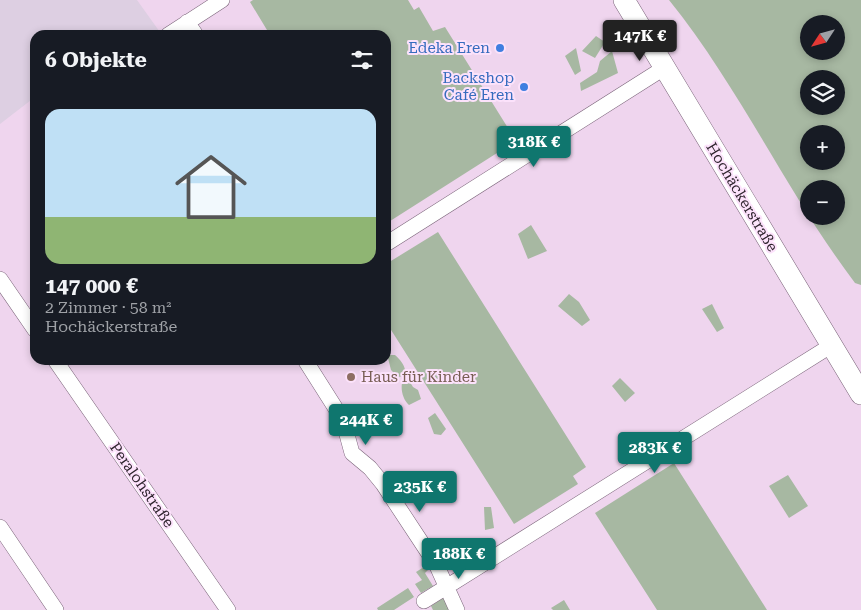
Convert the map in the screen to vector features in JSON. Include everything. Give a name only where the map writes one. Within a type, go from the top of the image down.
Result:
[{"type":"street","points":[[175,30],[222,0]]},
{"type":"street","name":"Hochäckerstraße","points":[[624,0],[861,394]]},
{"type":"street","points":[[187,22],[193,30]]},
{"type":"street","points":[[391,241],[664,68]]},
{"type":"street","points":[[0,279],[30,323]]},
{"type":"street","points":[[424,601],[832,345]]},
{"type":"street","name":"Peralohstraße","points":[[58,365],[228,610]]},
{"type":"street","points":[[308,365],[343,420],[352,453],[378,477],[436,566],[457,610]]},
{"type":"street","points":[[0,527],[56,610]]},
{"type":"shaded area","points":[[0,0],[137,0],[158,30],[30,30],[30,101],[0,124]]},
{"type":"green space","points":[[253,0],[408,0],[414,10],[419,7],[433,31],[445,27],[516,141],[391,220],[391,30],[267,30],[250,2]]},
{"type":"green space","points":[[669,0],[861,0],[861,285],[855,283],[815,225],[845,225],[845,180],[800,180],[800,201],[741,104],[695,34]]},
{"type":"green space","points":[[596,36],[605,42],[595,58],[582,51]]},
{"type":"green space","points":[[576,48],[581,71],[575,75],[565,56]]},
{"type":"green space","points":[[612,51],[618,73],[581,91],[580,83],[597,72],[600,61]]},
{"type":"green space","points":[[531,225],[547,251],[528,259],[518,234]]},
{"type":"green space","points":[[438,232],[586,467],[573,476],[578,484],[514,524],[391,330],[391,261]]},
{"type":"green space","points":[[569,294],[579,302],[590,320],[582,326],[558,306]]},
{"type":"green space","points":[[712,304],[724,328],[717,332],[702,309]]},
{"type":"green space","points":[[391,355],[395,355],[404,367],[405,376],[398,377],[391,370]]},
{"type":"green space","points":[[620,378],[635,393],[625,402],[612,386]]},
{"type":"green space","points":[[408,379],[413,387],[418,390],[421,399],[409,405],[403,396],[402,389],[403,380]]},
{"type":"green space","points":[[435,413],[446,429],[441,435],[434,434],[428,418]]},
{"type":"green space","points":[[674,463],[767,610],[657,610],[595,513]]},
{"type":"green space","points":[[788,475],[808,506],[789,518],[769,486]]},
{"type":"green space","points":[[484,507],[491,507],[494,528],[485,530]]},
{"type":"green space","points":[[427,565],[429,569],[425,573],[433,586],[421,593],[415,584],[422,580],[416,572]]},
{"type":"green space","points":[[408,588],[414,597],[394,610],[378,610],[377,608]]},
{"type":"green space","points":[[443,598],[451,610],[433,610],[431,606]]},
{"type":"green space","points":[[564,600],[570,610],[553,610],[551,608]]},
{"type":"place","name":"Edeka Eren","points":[[500,48]]},
{"type":"place","name":"Backshop Café Eren","points":[[524,87]]},
{"type":"place","name":"Haus für Kinder","points":[[351,377]]}]
